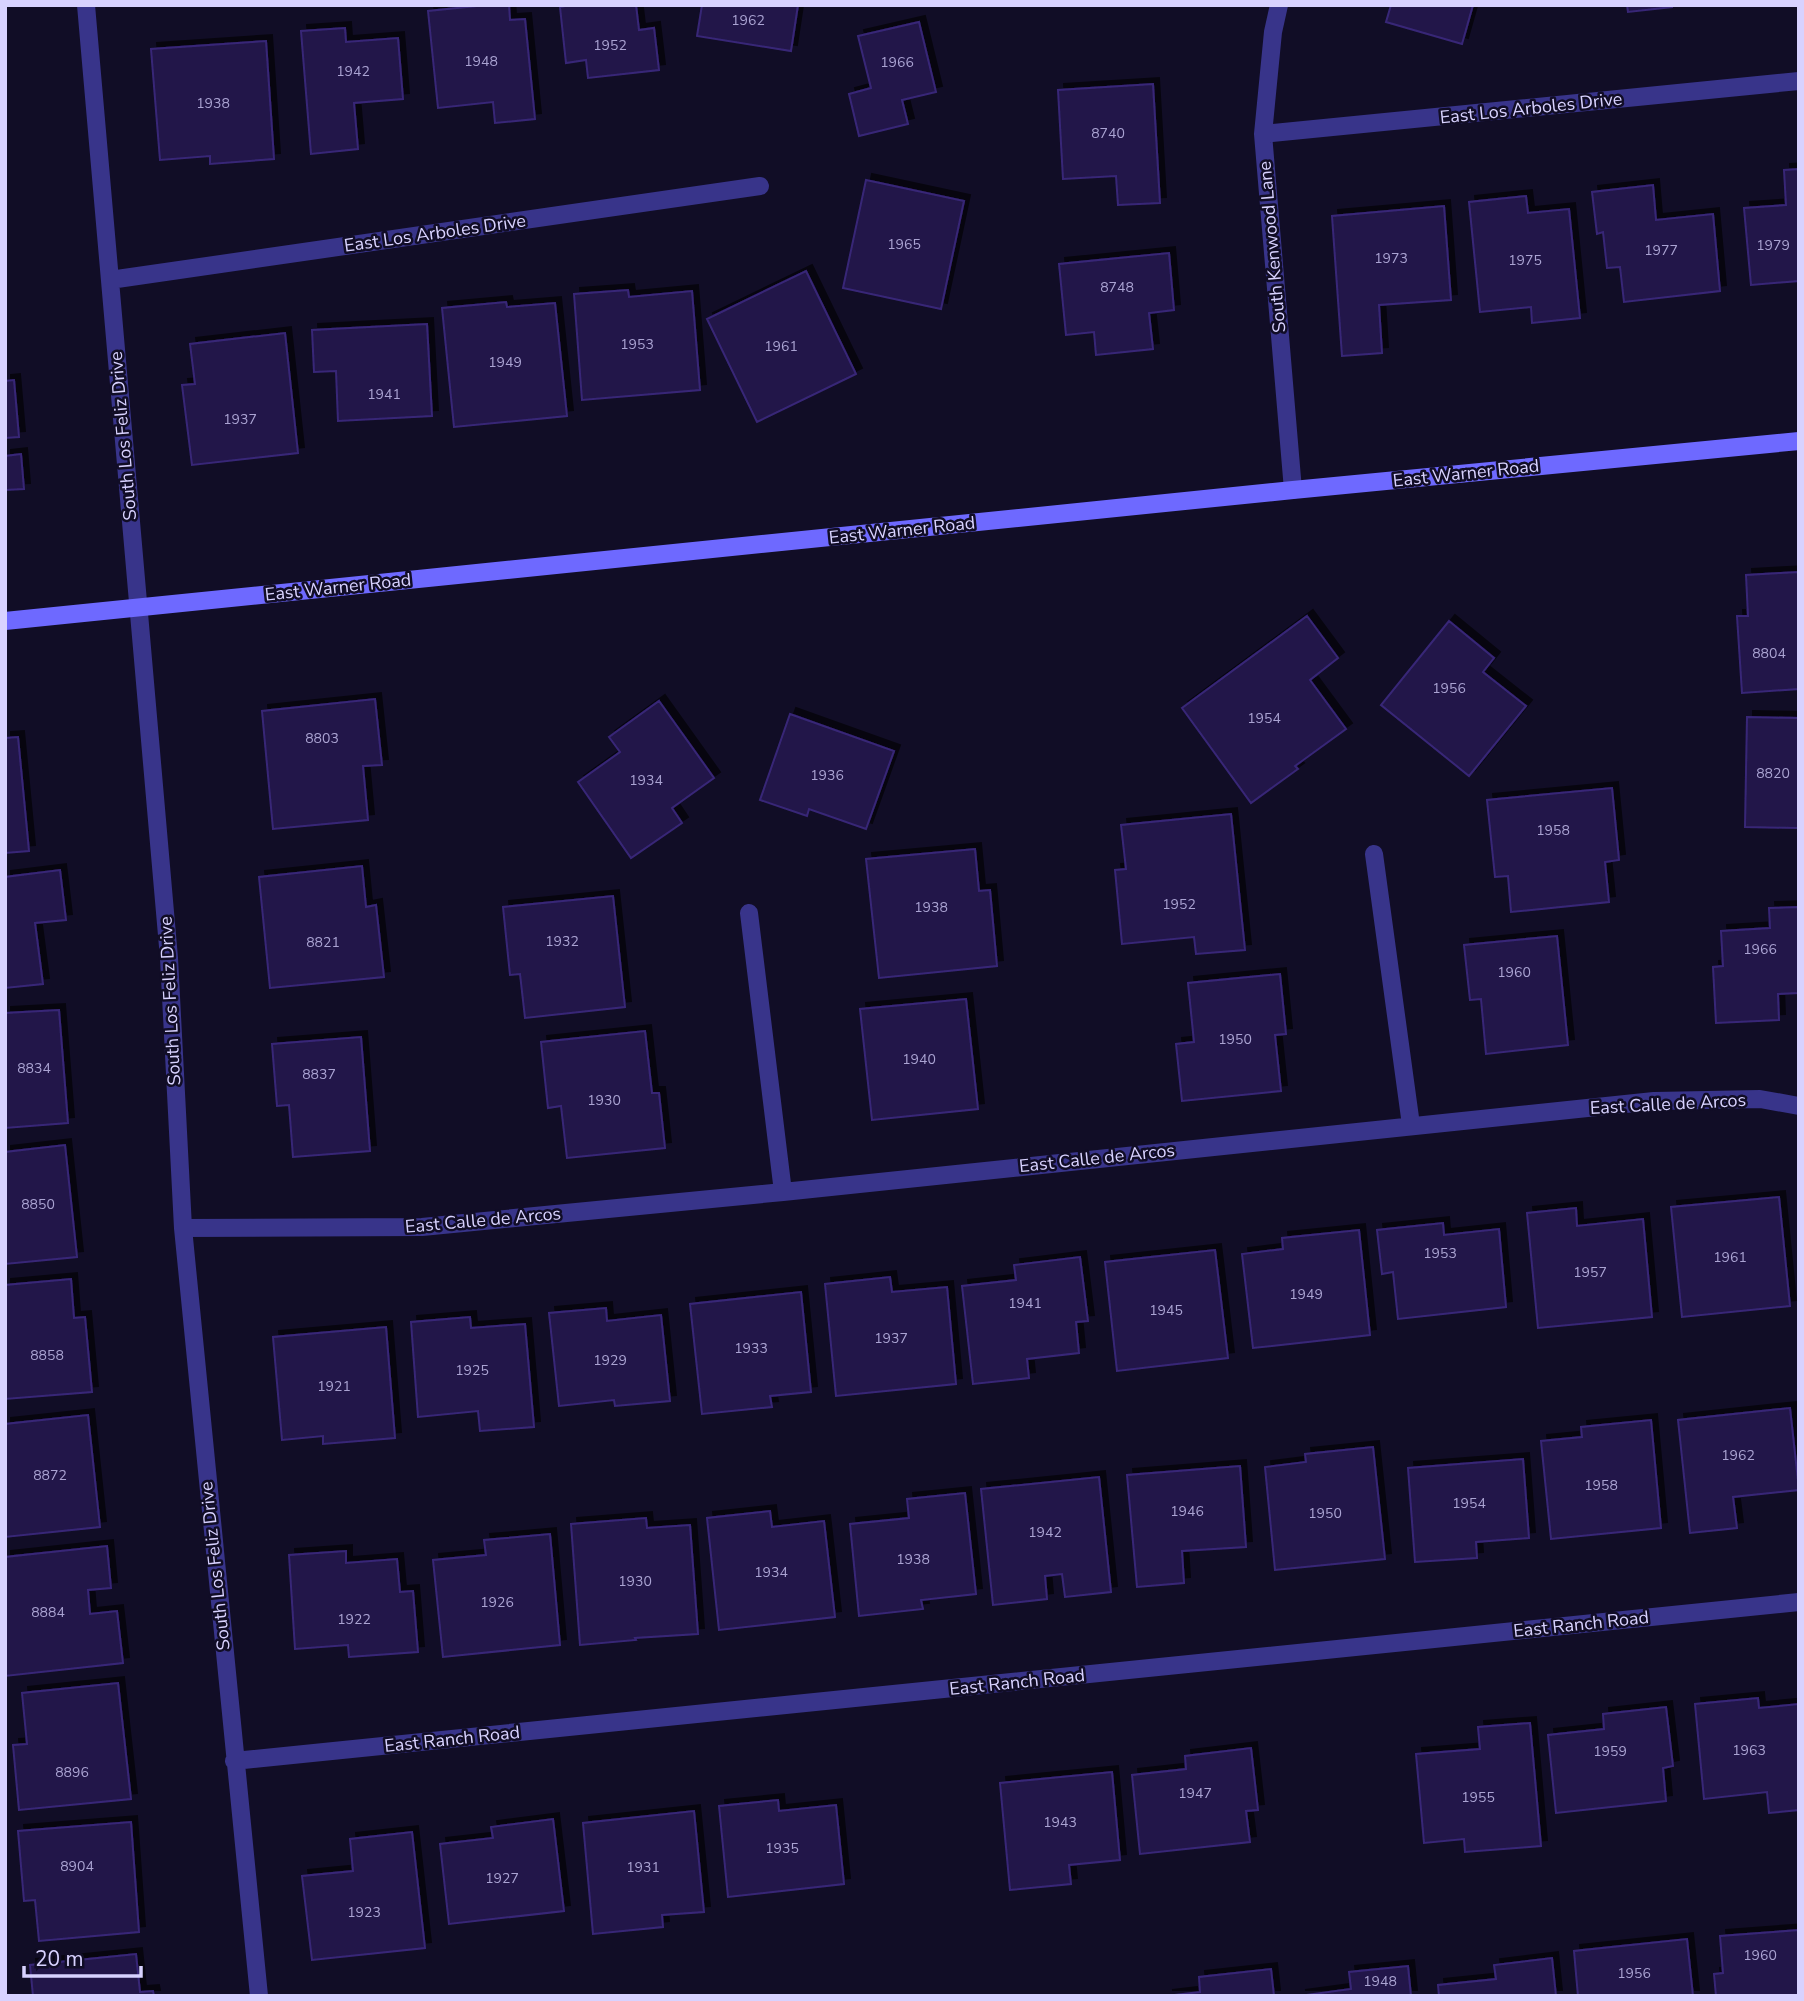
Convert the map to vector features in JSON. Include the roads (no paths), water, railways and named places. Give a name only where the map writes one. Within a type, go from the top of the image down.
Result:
[{"type":"main road","name":"East Warner Road","points":[[5,621],[1799,441]]},
{"type":"street","name":"South Los Feliz Drive","points":[[86,5],[170,958],[183,1228],[259,1996]]},
{"type":"street","name":"South Kenwood Lane","points":[[1279,5],[1273,32],[1262,134],[1293,490]]},
{"type":"street","name":"East Los Arboles Drive","points":[[1262,134],[1799,81]]},
{"type":"street","name":"East Los Arboles Drive","points":[[110,280],[760,186]]},
{"type":"street","points":[[1374,854],[1410,1125]]},
{"type":"street","points":[[750,913],[783,1192]]},
{"type":"street","name":"East Calle de Arcos","points":[[183,1228],[422,1227],[1654,1101],[1760,1099],[1799,1106]]},
{"type":"street","name":"East Ranch Road","points":[[234,1761],[1799,1602]]}]
